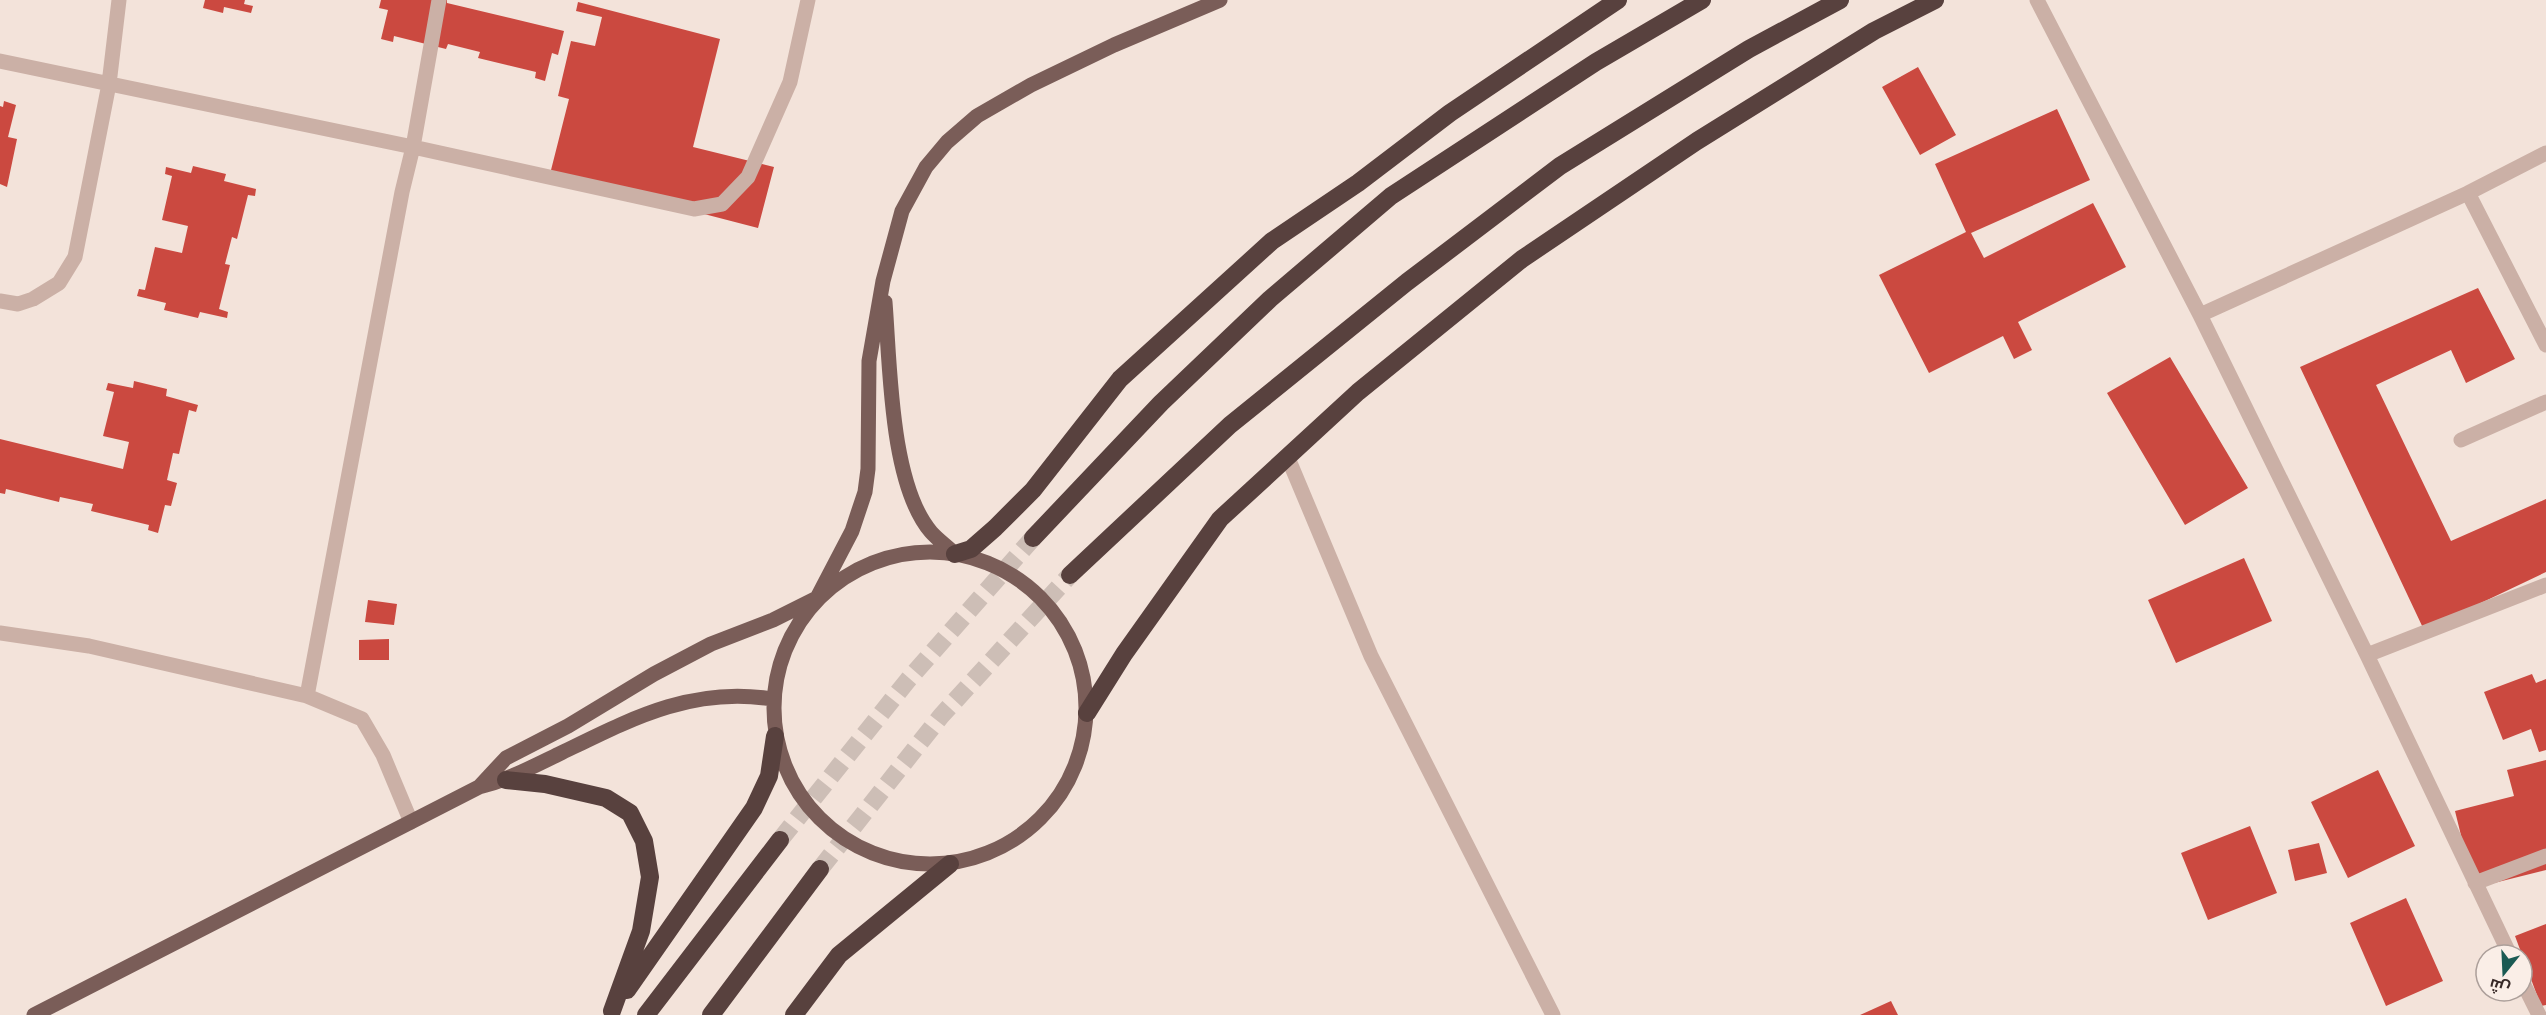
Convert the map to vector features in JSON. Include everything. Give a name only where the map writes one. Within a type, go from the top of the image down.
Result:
[{"type":"highway","points":[[955,554],[971,549],[995,528],[1033,490],[1120,379],[1272,241],[1358,183],[1450,113],[1618,0]]},
{"type":"highway","points":[[1033,538],[1169,395],[1270,299],[1391,196],[1596,62],[1702,0]]},
{"type":"highway","points":[[1070,575],[1230,425],[1407,282],[1560,166],[1749,49],[1840,0]]},
{"type":"highway","points":[[1087,713],[1124,654],[1220,519],[1358,392],[1522,259],[1697,141],[1874,31],[1935,0]]},
{"type":"highway","points":[[611,1013],[754,808],[769,776],[775,736]]},
{"type":"highway","points":[[506,780],[545,784],[606,798],[630,813],[644,841],[650,877],[641,932],[611,1013]]},
{"type":"highway","points":[[646,1015],[780,840]]},
{"type":"highway","points":[[794,1015],[839,955],[950,864]]},
{"type":"highway","points":[[711,1015],[820,869]]},
{"type":"main road","points":[[479,787],[506,758],[568,726],[654,674],[711,644],[773,620],[817,598],[847,574],[881,559],[917,552],[955,554],[991,564],[1024,583],[1051,608],[1071,640],[1080,667],[1087,713],[1080,757],[1060,796],[1031,828],[993,852],[950,864],[910,864],[872,854],[837,835],[808,807],[787,774],[775,736],[772,699],[779,662],[795,627],[817,598],[852,531],[865,492],[868,469],[869,361],[883,281],[902,211],[926,167],[947,142],[977,116],[1031,85],[1093,55],[1220,0]]},
{"type":"main road","points":[[883,281],[896,424],[904,471],[913,500],[923,519],[932,532],[955,554]]},
{"type":"main road","points":[[34,1015],[479,787],[506,780],[633,718],[679,702],[725,695],[772,699]]},
{"type":"street","points":[[0,301],[18,304],[33,299],[59,283],[75,257],[109,84],[119,0]]},
{"type":"street","points":[[308,696],[440,0]]},
{"type":"street","points":[[0,61],[413,147],[694,209],[723,204],[748,177],[790,82],[808,0]]},
{"type":"street","points":[[2037,0],[2200,315],[2367,655],[2504,943]]},
{"type":"street","points":[[2200,315],[2468,193],[2546,153]]},
{"type":"street","points":[[2468,193],[2546,345]]},
{"type":"street","points":[[2461,440],[2546,402]]},
{"type":"street","points":[[1288,458],[1371,656],[1553,1015]]},
{"type":"street","points":[[2367,655],[2546,585]]},
{"type":"street","points":[[0,633],[89,646],[308,696],[362,719],[383,755],[411,822]]},
{"type":"street","points":[[2475,883],[2546,856]]},
{"type":"building","points":[[205,0],[245,0],[244,4],[253,6],[251,13],[224,7],[223,13],[203,8]]},
{"type":"building","points":[[381,0],[447,0],[447,3],[564,31],[558,55],[552,53],[545,81],[535,78],[536,72],[478,58],[480,52],[448,44],[446,49],[394,36],[393,42],[381,39],[388,10],[379,8]]},
{"type":"building","points":[[578,2],[720,39],[693,147],[774,167],[758,228],[550,174],[569,99],[558,96],[571,41],[595,46],[602,17],[576,11]]},
{"type":"building","points":[[1918,67],[1956,135],[1920,155],[1882,87]]},
{"type":"building","points":[[4,101],[16,105],[8,137],[17,139],[7,187],[0,184],[0,106],[3,107]]},
{"type":"building","points":[[2057,109],[2090,180],[1971,233],[1984,258],[2093,203],[2126,267],[2018,322],[2032,350],[2014,359],[2003,336],[1929,373],[1879,275],[1966,232],[1935,164]]},
{"type":"building","points":[[193,166],[226,174],[224,181],[256,189],[255,196],[248,195],[237,239],[232,237],[225,264],[230,265],[219,309],[228,312],[227,318],[200,312],[198,318],[164,310],[166,303],[137,296],[139,289],[145,290],[155,247],[182,253],[188,226],[162,220],[172,176],[165,174],[166,167],[191,173]]},
{"type":"building","points":[[2478,288],[2515,359],[2466,383],[2451,350],[2376,385],[2451,541],[2546,499],[2546,572],[2424,630],[2300,367]]},
{"type":"building","points":[[2170,357],[2248,488],[2185,525],[2107,393]]},
{"type":"building","points":[[134,381],[167,389],[166,396],[198,405],[196,412],[189,410],[179,454],[173,453],[167,480],[177,483],[171,506],[165,505],[158,533],[148,530],[149,525],[91,511],[93,504],[60,497],[59,502],[6,489],[5,494],[0,493],[0,439],[123,469],[129,442],[103,436],[114,392],[106,390],[108,383],[133,388]]},
{"type":"building","points":[[2244,558],[2272,621],[2176,663],[2148,600]]},
{"type":"building","points":[[368,600],[397,604],[394,625],[365,622]]},
{"type":"building","points":[[389,639],[389,660],[359,660],[359,640]]},
{"type":"building","points":[[2532,674],[2536,683],[2546,679],[2546,750],[2539,752],[2531,729],[2503,740],[2484,692]]},
{"type":"building","points":[[2546,760],[2546,870],[2474,888],[2455,811],[2514,796],[2507,770]]},
{"type":"building","points":[[2378,770],[2415,846],[2348,878],[2311,802]]},
{"type":"building","points":[[2250,826],[2277,893],[2208,920],[2181,853]]},
{"type":"building","points":[[2319,843],[2327,873],[2295,881],[2288,850]]},
{"type":"building","points":[[2406,898],[2443,981],[2386,1006],[2350,923]]},
{"type":"building","points":[[2546,924],[2546,1005],[2541,1006],[2534,987],[2534,943],[2518,943],[2515,936]]},
{"type":"building","points":[[1891,1001],[1898,1015],[1860,1015]]},
{"type":"tunnel","points":[[780,840],[908,680],[1033,538]]},
{"type":"tunnel","points":[[820,869],[941,716],[1070,575]]}]
